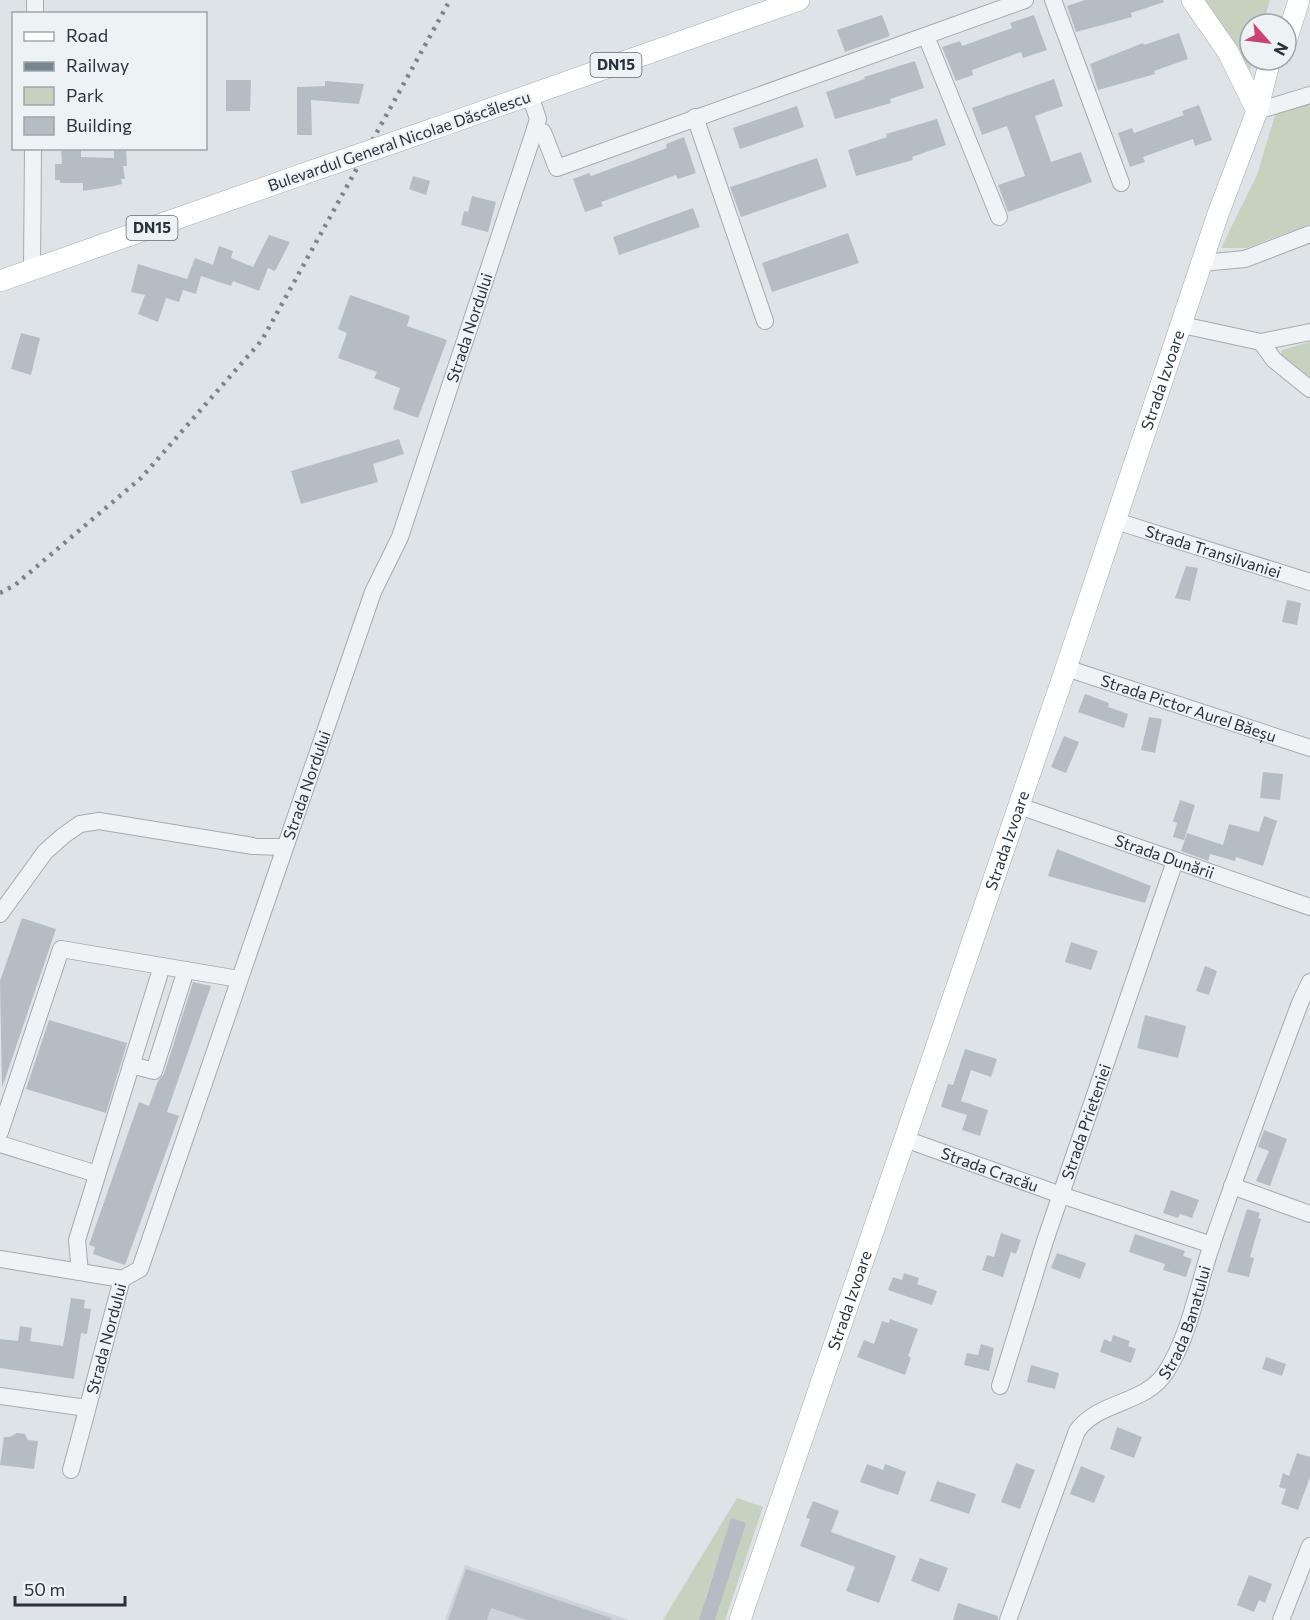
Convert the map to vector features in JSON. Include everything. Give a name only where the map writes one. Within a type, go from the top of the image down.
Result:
[{"type":"main road","name":"Bulevardul General Nicolae Dăscălescu","points":[[0,281],[799,0]]},
{"type":"main road","points":[[1192,0],[1228,52],[1257,111]]},
{"type":"main road","name":"Strada Izvoare","points":[[740,1620],[1202,263],[1257,111],[1267,72]]},
{"type":"main road","points":[[1257,111],[1275,72]]},
{"type":"street","points":[[535,129],[543,132],[556,168],[1025,0]]},
{"type":"street","points":[[1053,0],[1121,183]]},
{"type":"street","points":[[926,36],[999,217]]},
{"type":"street","name":"Strada Nordului","points":[[71,1470],[122,1279],[140,1269],[372,592],[400,537],[538,119],[530,95]]},
{"type":"street","points":[[1257,111],[1310,95]]},
{"type":"street","points":[[695,117],[765,321]]},
{"type":"street","points":[[32,270],[33,150]]},
{"type":"street","points":[[1202,263],[1245,259],[1310,234]]},
{"type":"street","points":[[1182,326],[1261,342],[1310,332]]},
{"type":"street","points":[[1261,342],[1274,360],[1310,389]]},
{"type":"street","name":"Strada Transilvaniei","points":[[1116,521],[1310,582]]},
{"type":"street","name":"Strada Pictor Aurel Băeșu","points":[[1066,668],[1310,748]]},
{"type":"street","name":"Strada Dunării","points":[[1019,806],[1310,907]]},
{"type":"street","points":[[0,914],[45,852],[80,824],[99,821],[253,846],[284,847]]},
{"type":"street","name":"Strada Prieteniei","points":[[1000,1386],[1061,1195],[1175,861]]},
{"type":"street","points":[[0,1132],[61,949],[239,979]]},
{"type":"street","points":[[80,1272],[77,1240],[162,966]]},
{"type":"street","points":[[131,1065],[154,1071],[186,970]]},
{"type":"street","name":"Strada Banatului","points":[[1008,1620],[1077,1431],[1084,1420],[1099,1410],[1155,1387],[1166,1372],[1181,1341],[1232,1186],[1300,1003],[1310,982]]},
{"type":"street","name":"Strada Cracău","points":[[905,1138],[1061,1195],[1212,1245]]},
{"type":"street","points":[[0,1144],[97,1173]]},
{"type":"street","points":[[1232,1186],[1310,1214]]},
{"type":"street","points":[[0,1259],[122,1279]]},
{"type":"street","points":[[0,1396],[87,1408]]},
{"type":"street","points":[[1281,1620],[1310,1546]]},
{"type":"shaded area","points":[[465,1565],[629,1620],[445,1620]]},
{"type":"green space","points":[[1203,0],[1270,0],[1266,12],[1238,12],[1238,52]]},
{"type":"green space","points":[[1310,103],[1310,224],[1247,248],[1221,248],[1257,175],[1276,112]]},
{"type":"green space","points":[[1310,342],[1310,379],[1281,355],[1282,350]]},
{"type":"green space","points":[[737,1498],[763,1507],[725,1620],[663,1620]],"holes":[[[715,1569],[729,1573],[719,1604],[705,1599]]]},
{"type":"building","points":[[1085,0],[1163,0],[1164,2],[1131,13],[1132,17],[1076,32],[1067,6]]},
{"type":"building","points":[[882,15],[890,36],[845,52],[837,30]]},
{"type":"building","points":[[1034,15],[1047,50],[1023,58],[1021,52],[972,70],[973,75],[956,81],[942,47],[960,41],[962,46],[1012,28],[1010,23]]},
{"type":"building","points":[[1179,33],[1188,59],[1154,71],[1155,74],[1098,90],[1090,64],[1143,43],[1144,45]]},
{"type":"building","points":[[915,61],[924,88],[890,99],[891,103],[835,119],[826,92]]},
{"type":"building","points":[[1054,79],[1063,106],[1035,116],[1051,162],[1081,152],[1092,182],[1008,212],[998,185],[1025,176],[1007,126],[982,135],[972,108]]},
{"type":"building","points":[[226,80],[251,80],[250,111],[226,111]]},
{"type":"building","points":[[325,81],[364,84],[359,104],[311,100],[312,135],[297,135],[297,87],[325,86]]},
{"type":"building","points":[[1199,105],[1212,140],[1195,146],[1193,139],[1143,157],[1145,162],[1130,167],[1118,133],[1132,128],[1134,133],[1184,115],[1182,111]]},
{"type":"building","points":[[797,106],[804,127],[740,149],[733,128]]},
{"type":"building","points":[[937,119],[946,145],[912,157],[913,160],[856,176],[848,150],[887,137],[886,134]]},
{"type":"building","points":[[684,137],[696,173],[678,179],[676,175],[601,202],[603,206],[585,212],[573,179],[589,173],[591,176],[667,148],[666,144]]},
{"type":"building","points":[[61,150],[81,150],[81,157],[114,158],[114,150],[126,150],[127,166],[123,166],[125,179],[121,179],[122,184],[114,186],[83,191],[83,183],[60,183],[60,180],[55,180],[55,164],[62,164]]},
{"type":"building","points":[[817,158],[827,187],[741,217],[730,187]]},
{"type":"building","points":[[413,176],[430,181],[426,195],[409,189]]},
{"type":"building","points":[[472,196],[496,202],[488,232],[461,225],[464,211],[468,212]]},
{"type":"building","points":[[693,208],[700,227],[619,255],[613,237]]},
{"type":"building","points":[[848,233],[859,263],[772,292],[762,263]]},
{"type":"building","points":[[269,235],[290,242],[275,271],[268,268],[259,291],[233,281],[231,286],[201,276],[196,294],[183,290],[179,302],[166,298],[158,322],[138,314],[145,295],[131,292],[138,264],[187,279],[195,258],[213,265],[219,246],[233,251],[231,258],[253,267]]},
{"type":"building","points":[[350,295],[410,316],[407,326],[447,340],[418,418],[393,409],[400,388],[374,378],[377,372],[338,358],[347,333],[338,329]]},
{"type":"building","points":[[21,333],[40,338],[31,375],[11,369]]},
{"type":"building","points":[[399,439],[404,454],[373,464],[378,482],[301,504],[291,471]]},
{"type":"building","points":[[1186,566],[1198,568],[1190,601],[1175,598]]},
{"type":"building","points":[[1287,600],[1301,603],[1297,625],[1282,622]]},
{"type":"building","points":[[1085,694],[1109,703],[1108,707],[1128,714],[1124,728],[1078,712]]},
{"type":"building","points":[[1149,717],[1162,719],[1155,753],[1141,750]]},
{"type":"building","points":[[1064,736],[1079,742],[1066,773],[1051,767]]},
{"type":"building","points":[[1263,772],[1283,774],[1280,800],[1260,798]]},
{"type":"building","points":[[1180,800],[1195,805],[1184,840],[1173,837],[1177,823],[1173,821]]},
{"type":"building","points":[[1264,816],[1277,821],[1263,866],[1236,857],[1235,861],[1210,854],[1208,861],[1181,851],[1187,833],[1223,845],[1229,824],[1259,832]]},
{"type":"building","points":[[1057,849],[1151,886],[1145,903],[1048,876]]},
{"type":"building","points":[[22,918],[56,929],[2,1088],[0,981]]},
{"type":"building","points":[[1071,942],[1098,951],[1091,970],[1065,962]]},
{"type":"building","points":[[1205,966],[1217,971],[1209,995],[1196,991]]},
{"type":"building","points":[[193,982],[211,986],[167,1112],[179,1116],[125,1265],[93,1254],[95,1247],[89,1245],[139,1102],[149,1106],[158,1081],[164,1074]]},
{"type":"building","points":[[1145,1015],[1186,1026],[1178,1058],[1137,1048]]},
{"type":"building","points":[[49,1020],[127,1043],[106,1113],[26,1089]]},
{"type":"building","points":[[965,1049],[997,1059],[991,1077],[971,1070],[961,1101],[988,1110],[980,1136],[962,1130],[967,1115],[941,1107],[948,1084],[953,1085]]},
{"type":"building","points":[[1264,1130],[1287,1139],[1270,1186],[1256,1181],[1269,1151],[1258,1147]]},
{"type":"building","points":[[1171,1190],[1199,1200],[1192,1218],[1180,1214],[1178,1218],[1163,1213]]},
{"type":"building","points":[[1247,1209],[1260,1213],[1258,1218],[1261,1219],[1250,1257],[1254,1258],[1249,1277],[1227,1272]]},
{"type":"building","points":[[1001,1233],[1021,1240],[1016,1254],[1011,1252],[1003,1277],[982,1270],[987,1255],[994,1257]]},
{"type":"building","points":[[1135,1234],[1185,1251],[1183,1256],[1192,1259],[1186,1277],[1163,1270],[1165,1264],[1129,1252]]},
{"type":"building","points":[[1057,1253],[1086,1263],[1080,1279],[1051,1268]]},
{"type":"building","points":[[904,1273],[919,1278],[917,1284],[937,1291],[932,1305],[888,1290],[893,1277],[902,1280]]},
{"type":"building","points":[[71,1298],[85,1300],[84,1308],[91,1309],[87,1334],[81,1333],[74,1379],[0,1368],[0,1339],[18,1341],[20,1326],[32,1328],[30,1341],[63,1346]]},
{"type":"building","points":[[890,1319],[918,1329],[908,1356],[911,1358],[905,1375],[857,1357],[864,1340],[874,1344],[882,1321],[889,1323]]},
{"type":"building","points":[[1113,1335],[1130,1341],[1128,1346],[1136,1349],[1131,1363],[1100,1352],[1104,1339],[1111,1342]]},
{"type":"building","points":[[981,1344],[994,1348],[989,1371],[964,1365],[967,1353],[978,1355]]},
{"type":"building","points":[[1266,1357],[1286,1364],[1282,1376],[1262,1369]]},
{"type":"building","points":[[1031,1365],[1059,1373],[1055,1389],[1027,1382]]},
{"type":"building","points":[[1117,1427],[1142,1437],[1134,1458],[1110,1449]]},
{"type":"building","points":[[17,1433],[25,1434],[28,1440],[38,1441],[34,1469],[0,1465],[4,1437]]},
{"type":"building","points":[[1297,1453],[1310,1457],[1310,1477],[1298,1510],[1281,1504],[1286,1489],[1279,1487],[1283,1473],[1289,1476]]},
{"type":"building","points":[[1016,1463],[1035,1470],[1020,1509],[1001,1502]]},
{"type":"building","points":[[867,1464],[883,1470],[885,1464],[906,1472],[898,1495],[860,1482]]},
{"type":"building","points":[[1081,1466],[1105,1476],[1094,1503],[1070,1494]]},
{"type":"building","points":[[937,1481],[976,1494],[969,1514],[930,1501]]},
{"type":"building","points":[[813,1501],[839,1511],[831,1532],[896,1556],[879,1603],[846,1591],[855,1567],[800,1546],[810,1519],[806,1518]]},
{"type":"building","points":[[731,1518],[746,1523],[715,1620],[699,1620]]},
{"type":"building","points":[[920,1558],[948,1568],[939,1592],[911,1581]]},
{"type":"building","points":[[466,1569],[611,1618],[611,1620],[527,1620],[491,1608],[487,1620],[448,1620]]},
{"type":"building","points":[[1249,1575],[1272,1584],[1265,1603],[1259,1600],[1254,1612],[1237,1605]]},
{"type":"building","points":[[958,1603],[998,1616],[998,1620],[953,1620]]},
{"type":"railway","points":[[0,593],[15,585],[141,478],[262,340],[450,0]]}]
